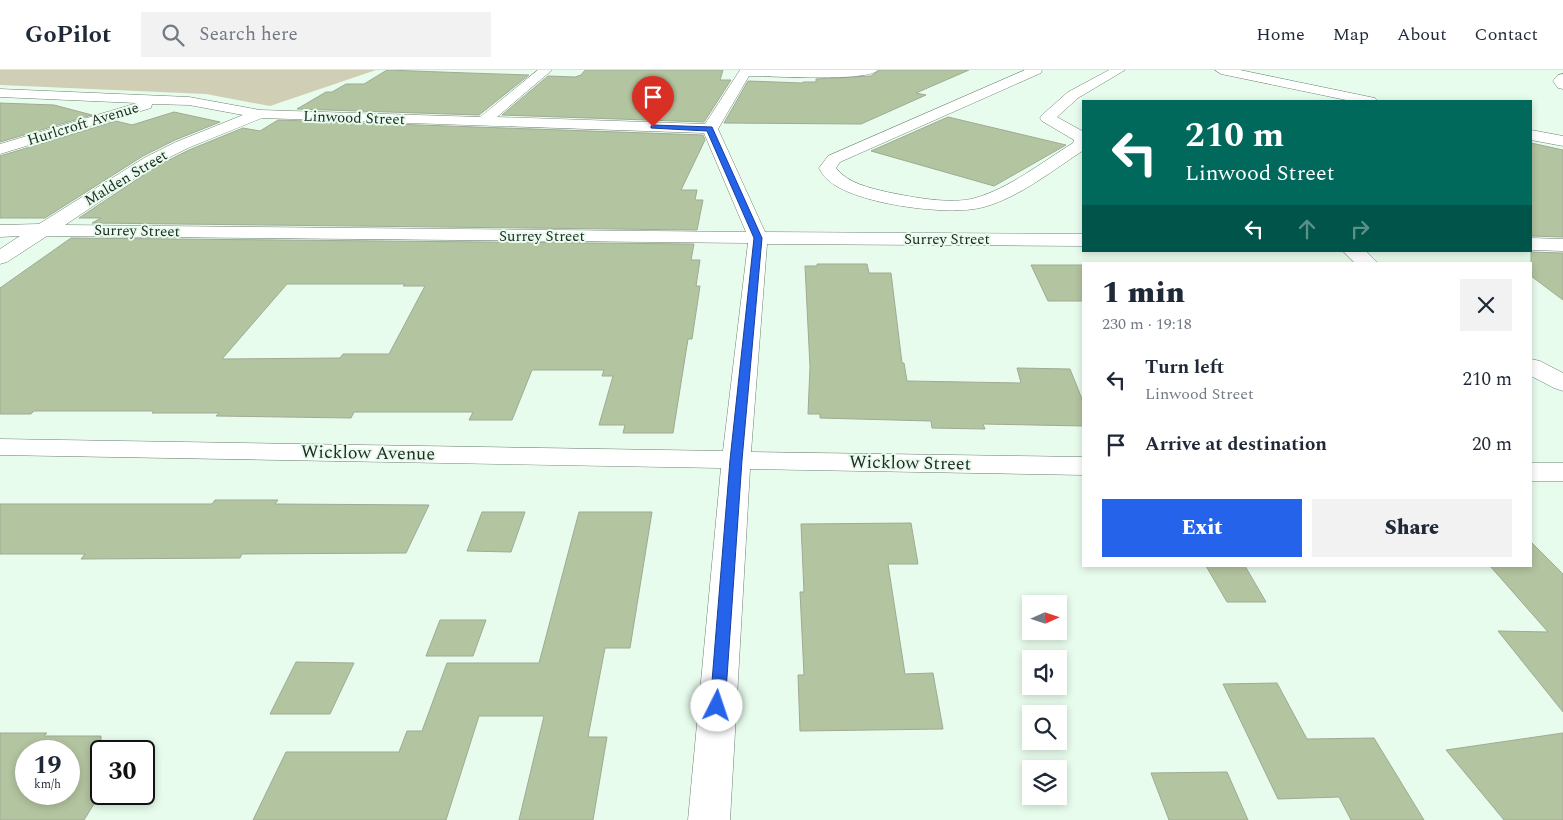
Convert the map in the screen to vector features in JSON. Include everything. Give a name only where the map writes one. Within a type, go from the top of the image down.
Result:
[{"type":"street","points":[[483,122],[546,70]]},
{"type":"street","points":[[709,820],[736,460],[758,238],[710,129],[745,71],[839,74],[872,70]]},
{"type":"street","points":[[1036,70],[834,159],[826,168],[834,178],[854,188],[891,199],[943,205],[976,204],[996,196],[1079,146],[1082,140]]},
{"type":"street","points":[[1082,137],[1047,118],[1073,95],[1120,70]]},
{"type":"street","points":[[1221,70],[1365,100]]},
{"type":"street","points":[[1563,78],[1560,81],[1563,85]]},
{"type":"street","name":"Linwood Street","points":[[0,93],[167,99],[208,103],[260,114],[710,129]]},
{"type":"street","name":"Hurlcroft Avenue","points":[[0,149],[167,99]]},
{"type":"street","name":"Malden Street","points":[[0,258],[164,153],[260,114]]},
{"type":"street","points":[[1532,135],[1563,141]]},
{"type":"street","name":"Surrey Street","points":[[0,231],[1082,240]]},
{"type":"street","points":[[1532,244],[1563,245]]},
{"type":"street","points":[[1354,252],[1367,262]]},
{"type":"street","points":[[1532,367],[1563,383]]},
{"type":"street","name":"Wicklow Avenue","points":[[0,447],[736,460]]},
{"type":"street","name":"Wicklow Street","points":[[736,460],[1082,466]]},
{"type":"street","points":[[1532,472],[1563,472]]},
{"type":"shaded area","points":[[0,70],[376,70],[270,106],[206,94],[0,85]]},
{"type":"building","points":[[387,70],[529,75],[479,115],[297,109],[326,92],[332,92],[346,84],[364,84]]},
{"type":"building","points":[[585,70],[723,70],[720,80],[731,80],[704,122],[502,115],[548,76],[575,77],[581,75]]},
{"type":"building","points":[[880,70],[969,70],[916,93],[926,95],[861,124],[724,123],[748,81],[816,82],[816,79],[871,76]]},
{"type":"building","points":[[0,103],[54,105],[92,115],[0,142]]},
{"type":"building","points":[[174,112],[220,122],[175,140],[143,156],[45,218],[0,218],[0,156],[116,121],[132,125]]},
{"type":"building","points":[[948,117],[1066,145],[994,186],[871,151]]},
{"type":"building","points":[[278,120],[703,135],[705,140],[681,190],[697,190],[695,200],[703,200],[697,230],[92,223],[101,218],[79,218],[157,166],[189,150],[243,128],[260,131]]},
{"type":"building","points":[[1532,143],[1563,150],[1563,237],[1532,236]]},
{"type":"building","points":[[71,238],[694,244],[691,260],[700,260],[696,286],[700,286],[692,339],[688,339],[673,433],[623,433],[625,425],[599,425],[613,376],[602,376],[604,370],[532,370],[512,420],[469,420],[473,412],[354,412],[351,418],[216,416],[219,413],[152,413],[154,411],[34,411],[31,414],[0,414],[0,288]],"holes":[[[287,284],[405,284],[403,286],[425,286],[389,354],[343,354],[340,358],[222,359]]]},
{"type":"building","points":[[1531,252],[1563,253],[1563,300],[1532,277]]},
{"type":"building","points":[[817,264],[867,264],[869,273],[891,273],[902,363],[904,363],[907,381],[1021,383],[1017,368],[1070,369],[1082,399],[1082,426],[983,424],[985,429],[932,428],[931,421],[820,418],[820,414],[808,414],[810,367],[805,266],[817,266]]},
{"type":"building","points":[[1031,265],[1082,265],[1082,301],[1048,301]]},
{"type":"building","points":[[215,500],[278,500],[275,504],[429,505],[406,553],[242,554],[240,558],[81,559],[85,554],[0,554],[0,504],[212,504]]},
{"type":"building","points":[[482,512],[525,512],[511,552],[467,551]]},
{"type":"building","points":[[579,512],[652,512],[630,648],[605,648],[588,737],[607,737],[593,820],[519,820],[544,716],[479,716],[446,820],[253,820],[286,752],[399,752],[407,731],[422,731],[447,663],[539,663]]},
{"type":"building","points":[[911,523],[918,564],[888,564],[905,674],[933,673],[943,729],[800,731],[798,675],[804,675],[800,592],[804,592],[801,524]]},
{"type":"building","points":[[1532,543],[1563,574],[1563,712],[1498,631],[1548,632],[1491,567],[1532,567]]},
{"type":"building","points":[[1207,567],[1246,567],[1266,602],[1227,602]]},
{"type":"building","points":[[440,620],[486,620],[473,656],[426,656]]},
{"type":"building","points":[[296,662],[354,663],[330,714],[270,714]]},
{"type":"building","points":[[1277,683],[1307,739],[1374,738],[1424,820],[1351,820],[1339,797],[1278,799],[1223,684]]},
{"type":"building","points":[[0,733],[47,733],[44,736],[101,736],[101,740],[90,740],[90,805],[93,805],[84,820],[0,820]]},
{"type":"building","points":[[1563,733],[1563,820],[1504,820],[1446,750]]},
{"type":"building","points":[[1227,772],[1248,820],[1169,820],[1151,773]]},
{"type":"route","points":[[653,127],[710,129],[758,238],[736,460],[717,706]]}]
